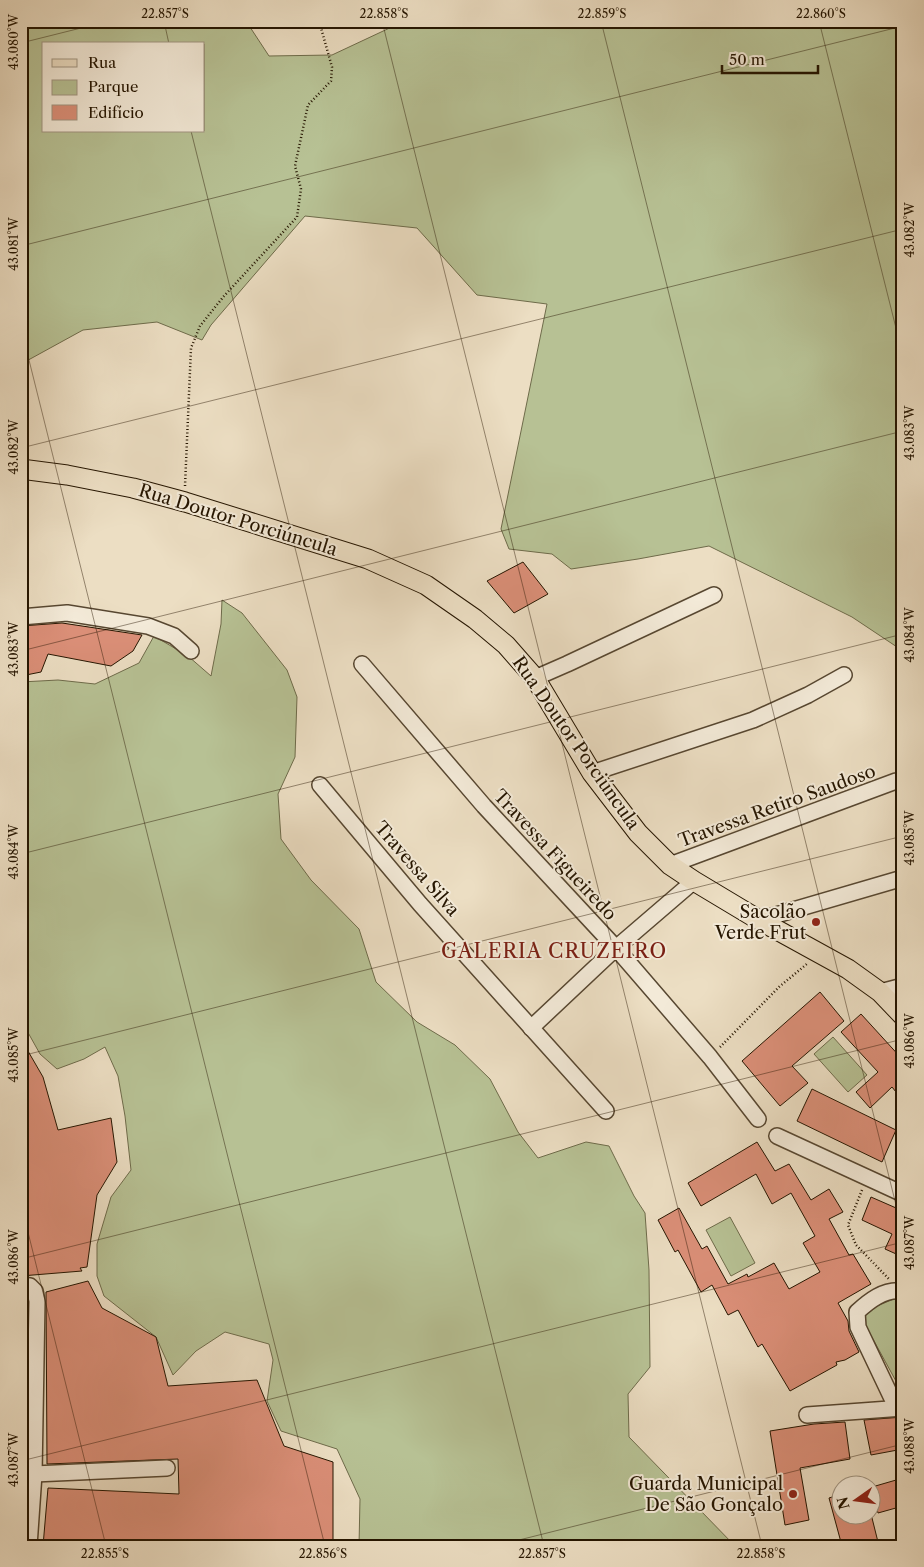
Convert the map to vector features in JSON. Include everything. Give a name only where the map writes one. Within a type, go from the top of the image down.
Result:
[{"type":"main road","name":"Rua Doutor Porciúncula","points":[[21,469],[67,475],[133,488],[185,502],[368,559],[426,585],[475,619],[506,645],[535,678],[592,773],[638,833],[670,865],[759,920],[848,969],[880,992],[903,1016]]},
{"type":"street","points":[[535,678],[714,595]]},
{"type":"street","points":[[21,617],[67,613],[148,626],[174,636],[191,651]]},
{"type":"street","name":"Travessa Figueiredo","points":[[362,664],[484,806],[616,948],[710,1057],[758,1119]]},
{"type":"street","points":[[592,773],[753,720],[808,695],[844,675]]},
{"type":"street","name":"Travessa Retiro Saudoso","points":[[670,865],[896,781]]},
{"type":"street","name":"Travessa Silva","points":[[320,785],[420,904],[606,1111]]},
{"type":"street","points":[[759,920],[903,878]]},
{"type":"street","points":[[531,1028],[616,948],[694,881]]},
{"type":"street","points":[[880,992],[903,986]]},
{"type":"street","points":[[777,1136],[903,1194]]},
{"type":"street","points":[[21,1285],[30,1286],[35,1292],[37,1301],[34,1474],[29,1546]]},
{"type":"street","points":[[807,1415],[900,1408],[858,1327],[856,1319],[857,1312],[869,1300],[889,1291],[902,1292]]},
{"type":"street","points":[[34,1474],[167,1468]]},
{"type":"path","points":[[185,502],[191,348],[200,326],[224,296],[297,217],[301,189],[295,166],[308,105],[331,81],[332,67],[319,21]]},
{"type":"path","points":[[710,1057],[779,987],[818,953]]},
{"type":"path","points":[[867,1178],[848,1225],[856,1245],[902,1292]]},
{"type":"green space","points":[[21,21],[246,21],[269,56],[332,55],[396,25],[399,21],[903,21],[903,651],[852,617],[709,546],[571,569],[552,554],[509,549],[501,529],[547,304],[477,295],[417,228],[305,216],[211,325],[202,340],[157,322],[83,330],[21,364]]},
{"type":"green space","points":[[222,600],[242,613],[287,670],[297,697],[295,757],[278,794],[281,839],[311,880],[359,929],[376,982],[417,1022],[455,1045],[490,1079],[518,1132],[538,1158],[586,1142],[609,1146],[634,1196],[645,1213],[649,1270],[650,1367],[628,1394],[629,1437],[735,1546],[359,1546],[360,1499],[337,1449],[281,1431],[267,1401],[273,1360],[269,1344],[225,1332],[196,1351],[173,1375],[156,1337],[104,1296],[97,1276],[97,1244],[111,1197],[131,1170],[118,1076],[105,1047],[84,1059],[57,1069],[40,1054],[21,1020],[21,682],[58,680],[95,684],[139,663],[154,636],[188,656],[211,676],[221,624]]},
{"type":"green space","points":[[833,1037],[867,1075],[848,1092],[814,1054]]},
{"type":"green space","points":[[730,1217],[755,1263],[731,1276],[706,1230]]},
{"type":"green space","points":[[896,1298],[903,1303],[903,1394],[862,1319],[870,1309]]},
{"type":"building","points":[[523,562],[548,594],[514,613],[487,581]]},
{"type":"building","points":[[62,623],[142,635],[133,651],[111,666],[48,654],[41,672],[21,676],[21,626]]},
{"type":"building","points":[[820,992],[844,1021],[792,1066],[808,1083],[780,1106],[742,1061]]},
{"type":"building","points":[[861,1014],[903,1060],[903,1086],[896,1092],[892,1087],[870,1108],[856,1092],[878,1072],[841,1032]]},
{"type":"building","points":[[21,1039],[43,1077],[58,1130],[111,1118],[117,1162],[97,1195],[87,1267],[80,1268],[82,1271],[21,1276]]},
{"type":"building","points":[[812,1089],[896,1130],[882,1162],[797,1121]]},
{"type":"building","points":[[757,1142],[775,1171],[789,1164],[811,1200],[829,1189],[843,1212],[829,1219],[849,1255],[853,1254],[871,1284],[838,1303],[848,1321],[849,1331],[859,1352],[845,1360],[836,1362],[837,1365],[790,1391],[762,1344],[758,1347],[738,1310],[728,1315],[712,1285],[701,1292],[678,1250],[675,1252],[658,1220],[679,1208],[702,1249],[707,1246],[728,1284],[747,1274],[748,1277],[774,1263],[789,1289],[820,1272],[803,1243],[815,1236],[791,1193],[772,1204],[756,1174],[701,1206],[688,1183]]},
{"type":"building","points":[[871,1197],[903,1211],[903,1257],[885,1249],[892,1234],[862,1220]]},
{"type":"building","points":[[88,1281],[102,1308],[156,1337],[168,1386],[257,1380],[284,1446],[333,1462],[333,1546],[43,1546],[48,1488],[179,1494],[178,1459],[47,1464],[46,1292]]},
{"type":"building","points":[[903,1417],[903,1449],[871,1455],[864,1420]]},
{"type":"building","name":"Guarda Municipal De São Gonçalo","points":[[845,1422],[850,1459],[800,1468],[809,1520],[785,1525],[770,1431],[814,1424]]},
{"type":"building","points":[[903,1478],[903,1506],[882,1512],[882,1484]]},
{"type":"building","points":[[832,1497],[832,1509],[829,1498]]},
{"type":"building","points":[[836,1524],[874,1524],[879,1546],[842,1546]]},
{"type":"place","name":"Sacolão Verde Frut","points":[[816,922]]},
{"type":"place","name":"Guarda Municipal De São Gonçalo","points":[[793,1494]]},
{"type":"district","name":"GALERIA CRUZEIRO","points":[[554,951]]}]
